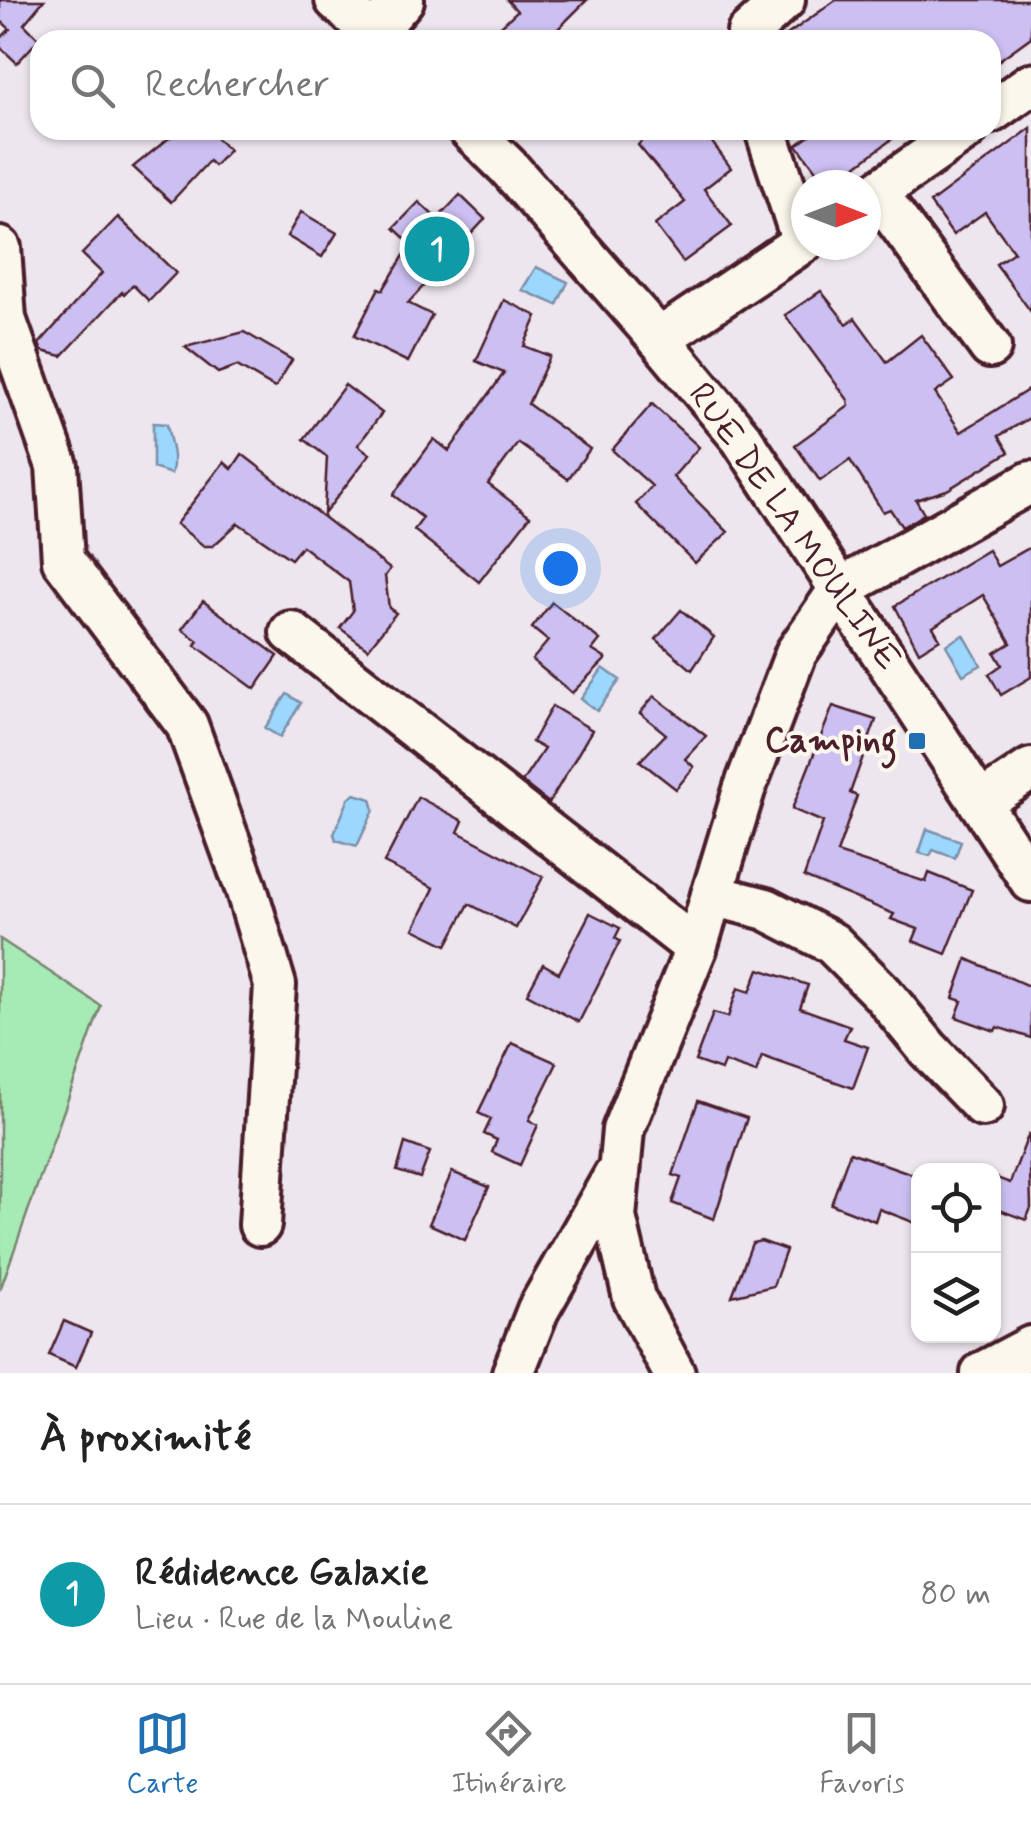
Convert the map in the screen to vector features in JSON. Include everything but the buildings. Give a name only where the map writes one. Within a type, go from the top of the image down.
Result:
[{"type":"street","points":[[336,0],[369,30]]},
{"type":"street","points":[[382,30],[403,0]]},
{"type":"street","points":[[751,30],[784,0]]},
{"type":"street","points":[[1001,105],[1031,84]]},
{"type":"street","name":"RUE DE LA MOULINE","points":[[480,140],[660,339],[742,439],[1030,879]]},
{"type":"street","points":[[770,140],[791,201]]},
{"type":"street","points":[[881,189],[952,140]]},
{"type":"street","points":[[881,209],[990,347]]},
{"type":"street","points":[[0,248],[5,320],[57,466],[63,560],[187,725],[246,888],[275,985],[260,1225]]},
{"type":"street","points":[[660,339],[791,250]]},
{"type":"street","points":[[674,1373],[634,1298],[615,1217],[623,1130],[696,948],[744,790],[796,653],[840,589],[1031,482]]},
{"type":"street","points":[[291,632],[696,948]]},
{"type":"street","points":[[980,803],[1031,769]]},
{"type":"street","points":[[712,896],[766,910],[832,943],[983,1106]]},
{"type":"street","points":[[512,1373],[538,1310],[620,1167]]},
{"type":"street","points":[[982,1373],[1031,1347]]},
{"type":"green space","points":[[0,939],[101,1006],[0,1290]]},
{"type":"water","points":[[536,267],[568,282],[557,305],[522,290]]},
{"type":"water","points":[[153,423],[167,424],[173,455],[171,474],[153,468]]},
{"type":"water","points":[[964,635],[981,665],[963,675],[946,645]]},
{"type":"water","points":[[603,668],[620,680],[597,711],[581,699]]},
{"type":"water","points":[[287,694],[301,703],[280,737],[265,728]]},
{"type":"water","points":[[355,794],[371,799],[374,810],[357,846],[336,840],[334,834],[349,798]]},
{"type":"water","points":[[927,829],[961,841],[955,858],[933,850],[930,856],[919,853]]},
{"type":"place","name":"Rédidence Galaxie","points":[[437,249]]},
{"type":"place","name":"Camping","points":[[917,741]]}]
